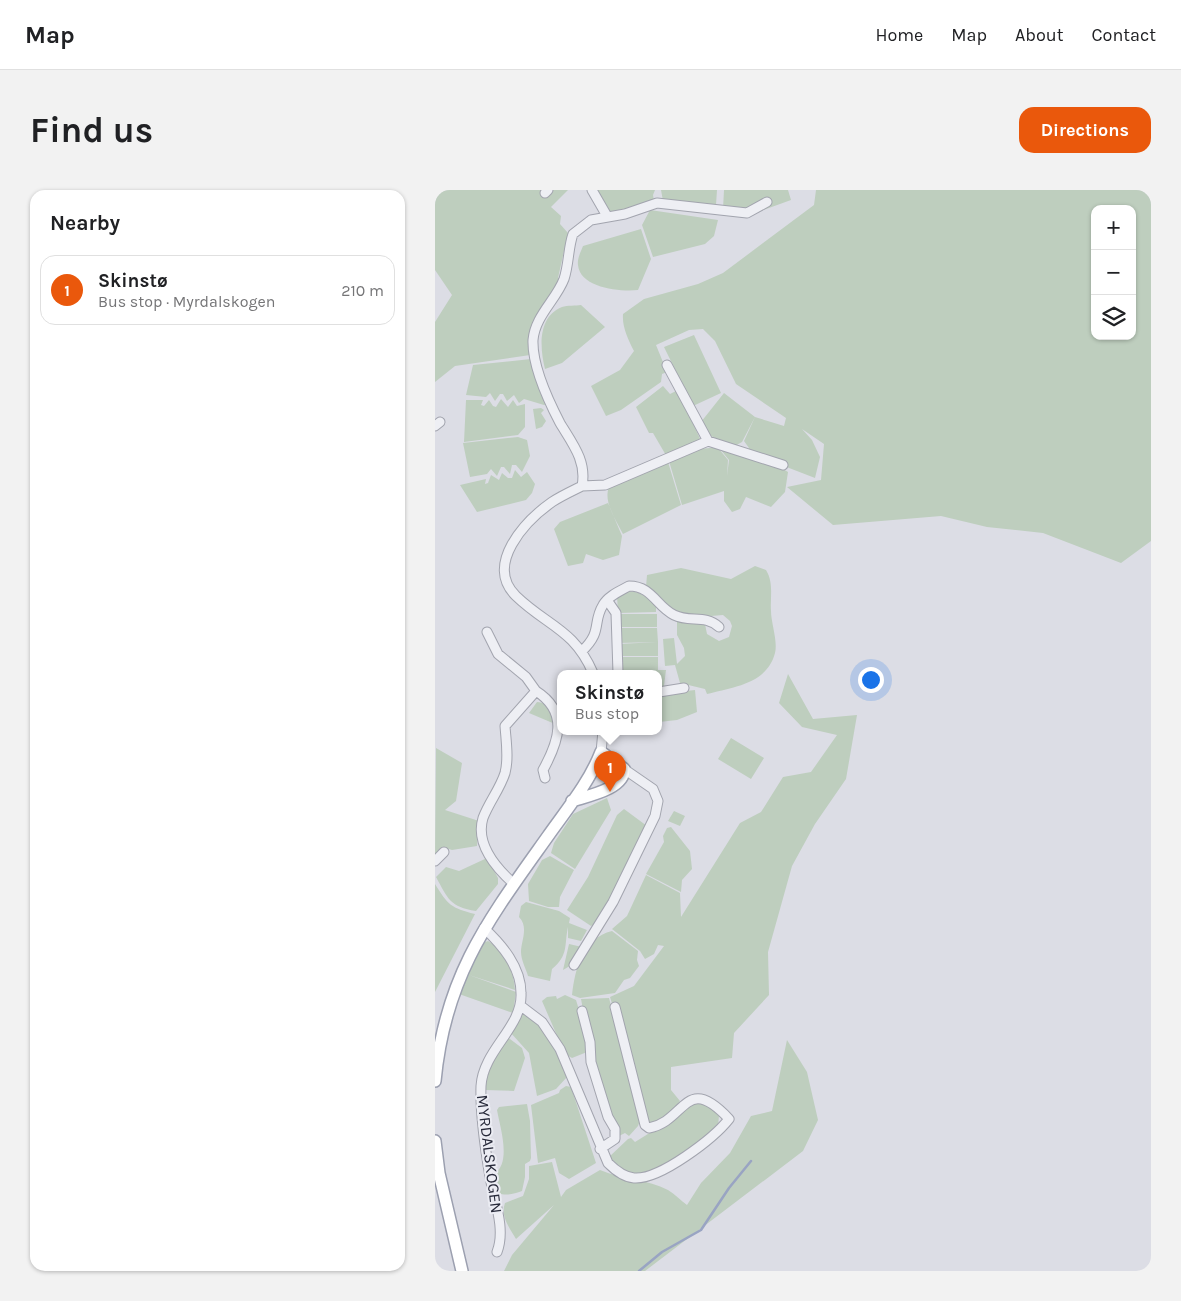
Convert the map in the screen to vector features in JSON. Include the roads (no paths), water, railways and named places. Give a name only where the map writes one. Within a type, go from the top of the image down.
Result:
[{"type":"main road","points":[[435,1080],[438,1032],[455,985],[484,928],[595,768],[601,752],[624,769],[621,780],[612,786],[572,802]]},
{"type":"main road","points":[[435,1141],[439,1173],[462,1271]]},
{"type":"street","points":[[592,190],[607,216]]},
{"type":"street","points":[[582,486],[584,472],[582,463],[552,406],[536,364],[533,350],[536,328],[561,285],[573,234],[591,220],[625,214],[657,203],[747,213],[767,202]]},
{"type":"street","points":[[667,365],[708,441]]},
{"type":"street","points":[[592,670],[582,651],[568,635],[517,597],[509,587],[504,567],[506,555],[513,542],[535,516],[552,502],[582,486],[605,485],[708,441],[783,465]]},
{"type":"street","points":[[582,651],[595,636],[600,612],[607,600],[629,586],[637,586],[652,594],[673,615],[706,619],[719,627]]},
{"type":"street","points":[[607,600],[616,613],[618,670]]},
{"type":"street","points":[[487,632],[498,654],[526,677],[536,691],[552,705],[557,719]]},
{"type":"street","points":[[662,692],[684,688]]},
{"type":"street","points":[[514,884],[492,861],[485,848],[482,827],[483,818],[505,770],[505,726],[536,691]]},
{"type":"street","points":[[545,778],[543,770],[555,746],[557,730]]},
{"type":"street","points":[[601,752],[603,735]]},
{"type":"street","points":[[574,965],[613,902],[658,808],[653,789],[624,769]]},
{"type":"street","points":[[435,861],[444,852]]},
{"type":"street","points":[[484,928],[499,943],[519,976],[521,1006],[542,1022],[559,1049],[607,1163],[620,1174],[634,1178],[645,1177],[668,1167],[711,1136],[729,1119],[709,1102],[694,1099],[686,1101],[664,1124],[649,1128],[645,1125],[615,1007]]},
{"type":"street","name":"MYRDALSKOGEN","points":[[497,1252],[501,1242],[500,1229],[490,1175],[481,1083],[494,1050],[521,1006]]},
{"type":"street","points":[[582,1011],[591,1042],[591,1062],[608,1118],[615,1129],[615,1140],[600,1149]]},
{"type":"waterway","points":[[639,1271],[662,1252],[701,1230],[729,1188],[751,1161]]},
{"type":"place","name":"Skinstø","points":[[610,792]]}]
